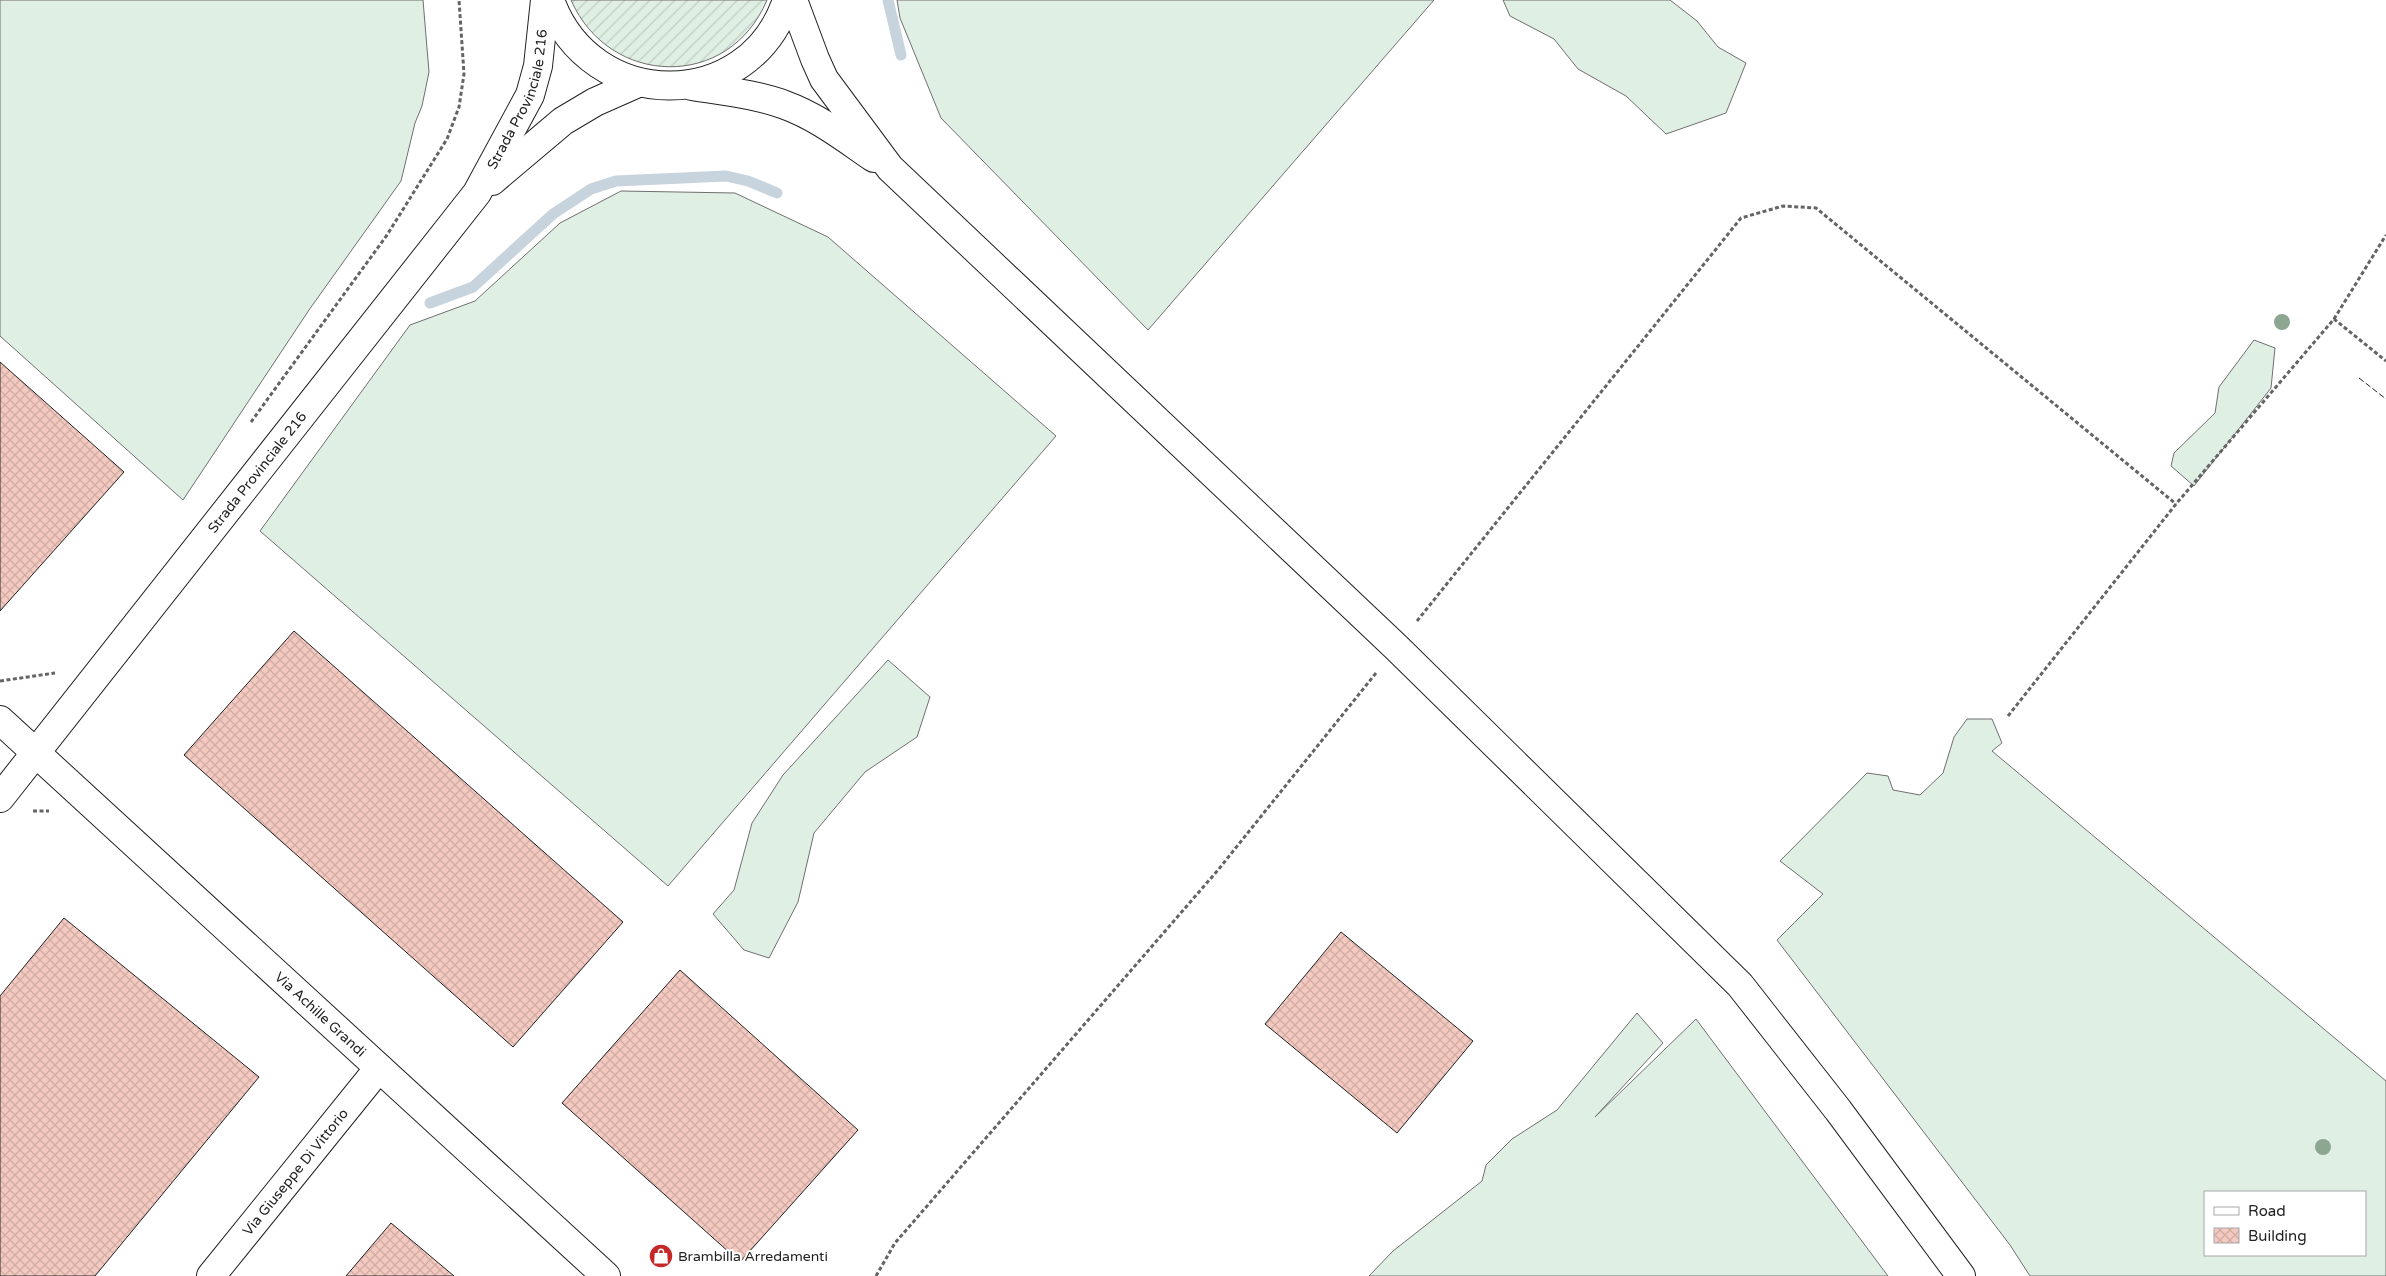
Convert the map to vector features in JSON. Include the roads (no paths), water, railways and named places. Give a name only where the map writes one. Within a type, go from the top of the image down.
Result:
[{"type":"street","name":"Strada Provinciale 216","points":[[0,798],[477,193],[530,94],[538,66],[546,0]]},
{"type":"street","points":[[550,0],[561,25],[579,49],[611,72],[638,83],[658,86],[687,85],[764,98],[795,109],[824,125],[890,168]]},
{"type":"street","points":[[687,85],[724,73],[749,56],[770,35],[787,0]]},
{"type":"street","points":[[793,0],[814,60],[824,79],[890,168],[1396,647],[1740,985],[1838,1110],[1961,1276]]},
{"type":"street","name":"Strada Provinciale 216","points":[[477,193],[563,121],[595,102],[638,83]]},
{"type":"street","name":"Via Achille Grandi","points":[[0,720],[606,1276]]},
{"type":"street","name":"Via Giuseppe Di Vittorio","points":[[211,1276],[379,1068]]},
{"type":"waterway","points":[[888,0],[901,55]]},
{"type":"waterway","points":[[430,303],[473,287],[553,214],[591,189],[616,181],[726,176],[748,181],[777,193]]},
{"type":"place","name":"Brambilla Arredamenti","points":[[661,1256]]}]
